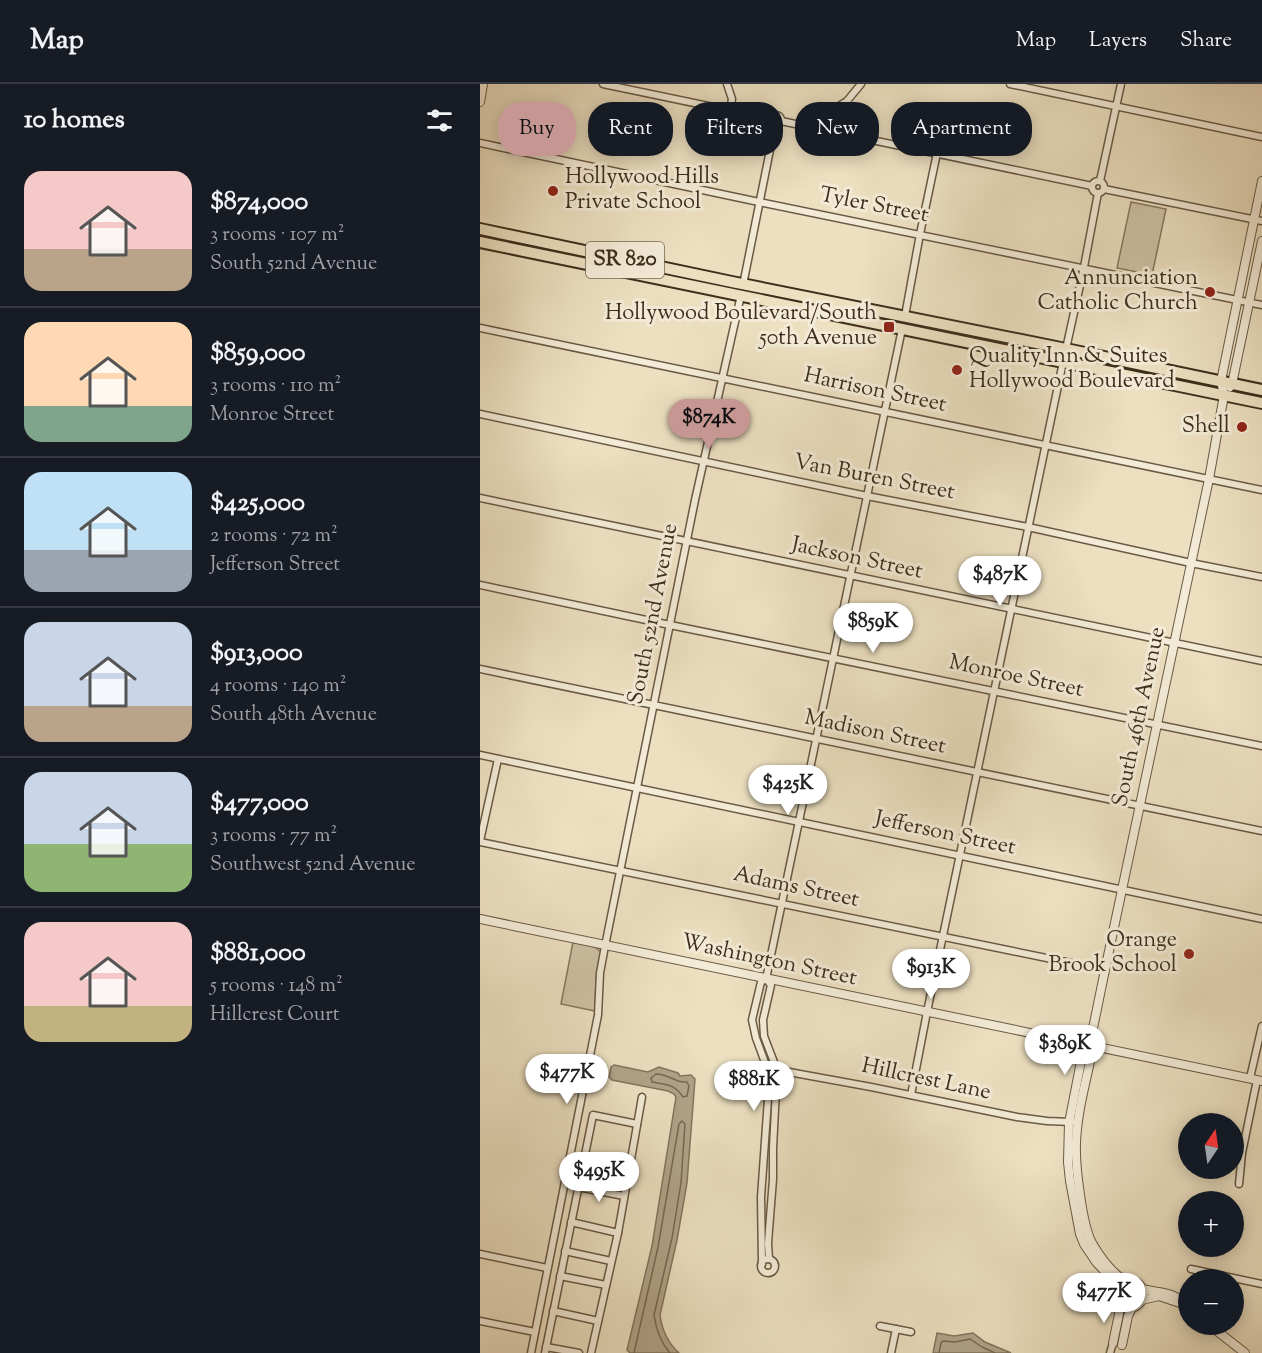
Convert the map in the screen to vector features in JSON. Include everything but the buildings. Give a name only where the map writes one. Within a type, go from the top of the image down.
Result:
[{"type":"highway","name":"SR 820","points":[[480,229],[860,320],[1262,403]]},
{"type":"highway","name":"SR 820","points":[[480,242],[742,290],[905,316],[1262,390]]},
{"type":"highway","points":[[860,320],[869,316],[899,321],[905,316]]},
{"type":"highway","points":[[902,329],[911,323],[944,330],[953,326]]},
{"type":"highway","points":[[1013,352],[1020,348],[1057,354],[1063,353],[1066,349]]},
{"type":"highway","points":[[1063,362],[1065,359],[1074,357],[1104,364],[1110,358]]},
{"type":"street","points":[[480,102],[483,84]]},
{"type":"street","points":[[603,84],[691,102]]},
{"type":"street","points":[[727,84],[731,102]]},
{"type":"street","points":[[845,102],[861,84]]},
{"type":"street","points":[[1010,84],[1262,137]]},
{"type":"street","points":[[1100,181],[1121,84]]},
{"type":"street","name":"Tyler Street","points":[[480,143],[1262,305]]},
{"type":"street","name":"South 52nd Avenue","points":[[547,1268],[598,1016],[600,973],[605,946],[769,156]]},
{"type":"street","points":[[905,316],[936,156]]},
{"type":"street","points":[[951,156],[1092,186]]},
{"type":"street","points":[[1092,186],[1096,181],[1100,181]]},
{"type":"street","points":[[1066,349],[1104,185],[1100,181]]},
{"type":"street","points":[[1224,395],[1221,381],[1237,300],[1258,220],[1262,181]]},
{"type":"street","points":[[1092,186],[1093,191],[1258,220]]},
{"type":"street","points":[[1224,395],[1232,384],[1262,242]]},
{"type":"street","name":"Harrison Street","points":[[480,328],[1262,490]]},
{"type":"street","points":[[769,1259],[773,1260],[775,1269],[772,1272],[765,1272],[762,1268],[761,1197],[769,1084],[767,1068],[752,1020],[761,982],[766,979],[902,329]]},
{"type":"street","points":[[911,1095],[1063,362]]},
{"type":"street","name":"South 46th Avenue","points":[[1125,1281],[1117,1276],[1102,1258],[1091,1241],[1088,1231],[1076,1161],[1078,1120],[1105,970],[1209,479],[1224,395]]},
{"type":"street","name":"Van Buren Street","points":[[480,414],[1262,577]]},
{"type":"street","name":"Jackson Street","points":[[480,498],[1262,661]]},
{"type":"street","name":"Monroe Street","points":[[480,585],[1262,746]]},
{"type":"street","name":"Madison Street","points":[[480,669],[1262,831]]},
{"type":"street","name":"Jefferson Street","points":[[480,755],[1262,919]]},
{"type":"street","points":[[480,841],[498,759]]},
{"type":"street","name":"Adams Street","points":[[480,841],[1105,970]]},
{"type":"street","name":"Washington Street","points":[[480,919],[1256,1080]]},
{"type":"street","points":[[766,979],[771,985],[763,1020],[764,1036],[777,1070],[769,1259]]},
{"type":"street","points":[[1239,1184],[1242,1153],[1256,1080],[1262,1026]]},
{"type":"street","name":"South 46th Avenue","points":[[1090,1046],[1083,1051],[1069,1123],[1068,1162],[1080,1234],[1096,1262],[1114,1281],[1115,1291]]},
{"type":"street","name":"Hillcrest Lane","points":[[767,1068],[1017,1117],[1069,1123],[1078,1120]]},
{"type":"street","points":[[591,1353],[618,1233],[642,1097]]},
{"type":"street","points":[[579,1353],[545,1350],[594,1115],[637,1124]]},
{"type":"street","points":[[584,1161],[629,1171]]},
{"type":"street","points":[[578,1187],[624,1196]]},
{"type":"street","points":[[571,1222],[618,1233]]},
{"type":"street","points":[[566,1251],[611,1261]]},
{"type":"street","points":[[480,1254],[547,1268],[531,1353]]},
{"type":"street","points":[[762,1264],[769,1259]]},
{"type":"street","points":[[560,1276],[606,1285]]},
{"type":"street","points":[[1244,1280],[1262,1284]]},
{"type":"street","points":[[1110,1353],[1119,1314],[1115,1291],[1120,1283],[1125,1281],[1138,1283],[1143,1296],[1140,1304],[1131,1308],[1122,1307],[1119,1304]]},
{"type":"street","points":[[1142,1289],[1165,1292],[1178,1299]]},
{"type":"street","points":[[1142,1300],[1159,1296],[1178,1303]]},
{"type":"street","points":[[1121,1349],[1131,1308]]},
{"type":"street","points":[[553,1311],[598,1321]]},
{"type":"street","points":[[480,1321],[535,1332]]},
{"type":"street","points":[[880,1326],[911,1332]]},
{"type":"street","points":[[891,1353],[896,1329]]},
{"type":"street","points":[[1220,1335],[1245,1353]]},
{"type":"shaded area","points":[[1131,202],[1166,209],[1152,275],[1117,268]]},
{"type":"shaded area","points":[[573,942],[595,947],[601,952],[596,978],[595,1011],[561,1004]]},
{"type":"water","points":[[614,1065],[648,1072],[659,1067],[678,1073],[680,1076],[691,1075],[695,1079],[687,1183],[660,1315],[666,1336],[679,1353],[630,1353],[627,1350],[652,1246],[676,1097],[668,1091],[612,1080],[609,1077],[611,1067]]},
{"type":"water","points":[[937,1333],[954,1336],[973,1333],[985,1342],[1011,1353],[933,1353]]},
{"type":"place","name":"Hollywood Hills Private School","points":[[553,191]]},
{"type":"place","name":"Annunciation Catholic Church","points":[[1210,292]]},
{"type":"place","name":"Hollywood Boulevard/South 50th Avenue","points":[[889,327]]},
{"type":"place","name":"Quality Inn & Suites Hollywood Boulevard","points":[[957,370]]},
{"type":"place","name":"Shell","points":[[1242,427]]},
{"type":"place","name":"Orange Brook School","points":[[1189,954]]}]
